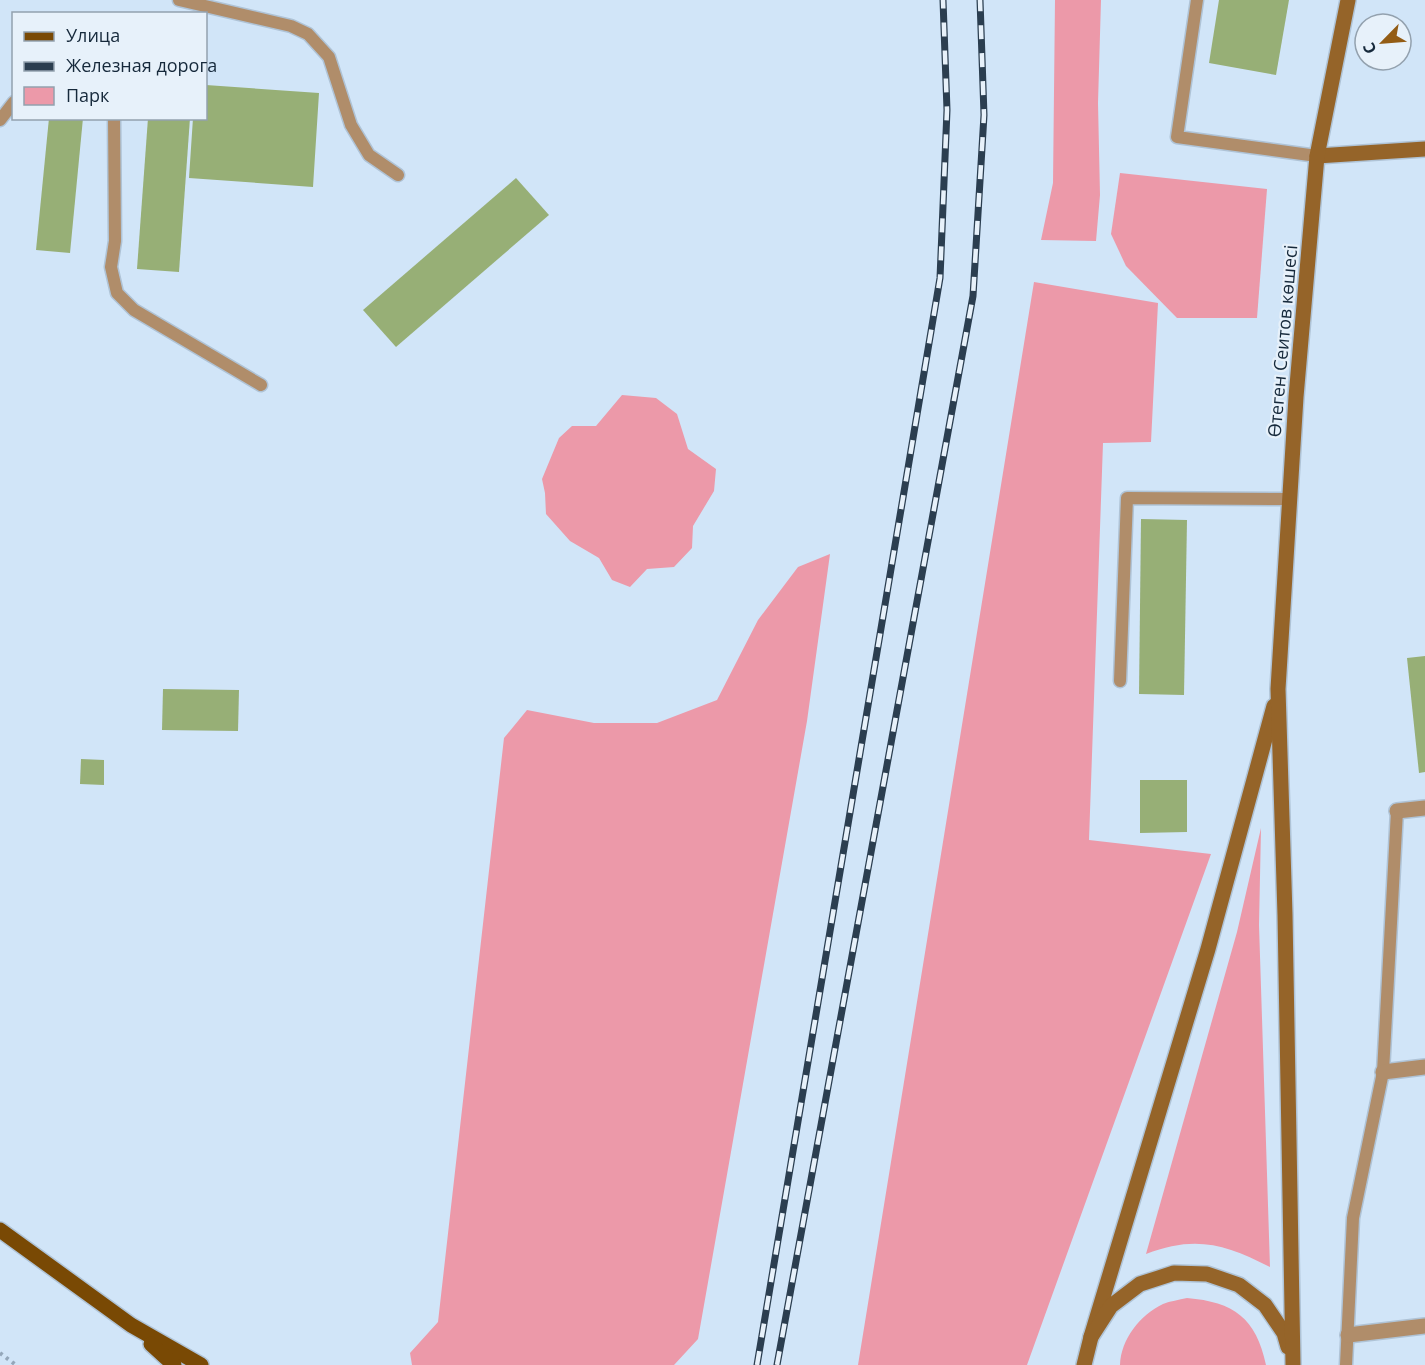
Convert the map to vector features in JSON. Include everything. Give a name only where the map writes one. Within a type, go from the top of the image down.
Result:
[{"type":"main road","name":"Өтеген Сеитов көшесі","points":[[1278,689],[1296,397],[1317,156],[1348,0]]},
{"type":"main road","points":[[1317,156],[1425,149]]},
{"type":"main road","points":[[1084,1365],[1208,949],[1278,689]]},
{"type":"main road","points":[[1278,689],[1285,915],[1293,1365]]},
{"type":"main road","points":[[0,1230],[131,1325],[201,1365]]},
{"type":"main road","points":[[1091,1337],[1111,1306],[1140,1284],[1174,1273],[1207,1274],[1239,1285],[1265,1305],[1284,1333],[1293,1365]]},
{"type":"main road","points":[[131,1325],[174,1365]]},
{"type":"street","points":[[1397,811],[1425,808]]},
{"type":"street","points":[[1383,1072],[1425,1067]]},
{"type":"street","points":[[1348,1335],[1425,1326]]},
{"type":"lane","points":[[179,0],[291,26],[308,34],[329,57],[351,125],[369,155],[398,175]]},
{"type":"lane","points":[[1197,0],[1177,137],[1317,156]]},
{"type":"lane","points":[[0,120],[12,105]]},
{"type":"lane","points":[[114,120],[115,241],[111,267],[117,293],[134,310],[261,385]]},
{"type":"lane","points":[[1120,681],[1127,498],[1290,499]]},
{"type":"lane","points":[[1346,1365],[1353,1218],[1383,1072],[1397,811]]},
{"type":"path","points":[[0,1353],[16,1365]]},
{"type":"green space","points":[[1055,0],[1101,0],[1098,103],[1100,195],[1096,241],[1041,240],[1053,183]]},
{"type":"green space","points":[[1120,173],[1267,189],[1257,318],[1177,318],[1126,266],[1111,234]]},
{"type":"green space","points":[[1034,282],[1158,303],[1151,442],[1103,443],[1089,840],[1211,854],[1027,1365],[858,1365]]},
{"type":"green space","points":[[622,395],[656,398],[677,414],[688,449],[716,469],[714,491],[693,526],[692,548],[674,567],[647,569],[630,587],[612,580],[599,558],[570,541],[546,514],[542,479],[559,438],[572,426],[596,426]]},
{"type":"green space","points":[[830,554],[807,721],[698,1339],[674,1365],[412,1365],[410,1353],[438,1322],[504,738],[527,710],[594,723],[657,723],[717,700],[758,620],[798,567]]},
{"type":"green space","points":[[1261,828],[1259,925],[1270,1267],[1239,1253],[1210,1245],[1180,1245],[1146,1254],[1237,932]]},
{"type":"green space","points":[[1187,1298],[1218,1304],[1240,1315],[1256,1335],[1266,1365],[1120,1365],[1128,1337],[1140,1321],[1163,1304]]},
{"type":"building","points":[[1219,0],[1289,0],[1276,75],[1209,63]]},
{"type":"building","points":[[207,85],[319,93],[313,187],[189,178],[193,120],[207,120]]},
{"type":"building","points":[[49,120],[83,120],[70,253],[36,250]]},
{"type":"building","points":[[148,120],[190,120],[179,272],[137,269]]},
{"type":"building","points":[[516,178],[549,215],[396,347],[363,310]]},
{"type":"building","points":[[1141,519],[1187,520],[1184,695],[1139,694]]},
{"type":"building","points":[[1425,656],[1425,772],[1419,773],[1407,658]]},
{"type":"building","points":[[163,689],[239,690],[238,731],[162,730]]},
{"type":"building","points":[[81,759],[104,760],[104,785],[80,784]]},
{"type":"building","points":[[1140,780],[1187,780],[1187,832],[1140,833]]},
{"type":"railway","points":[[757,1365],[940,278],[947,110],[943,0]]},
{"type":"railway","points":[[777,1365],[973,296],[984,115],[980,0]]}]
